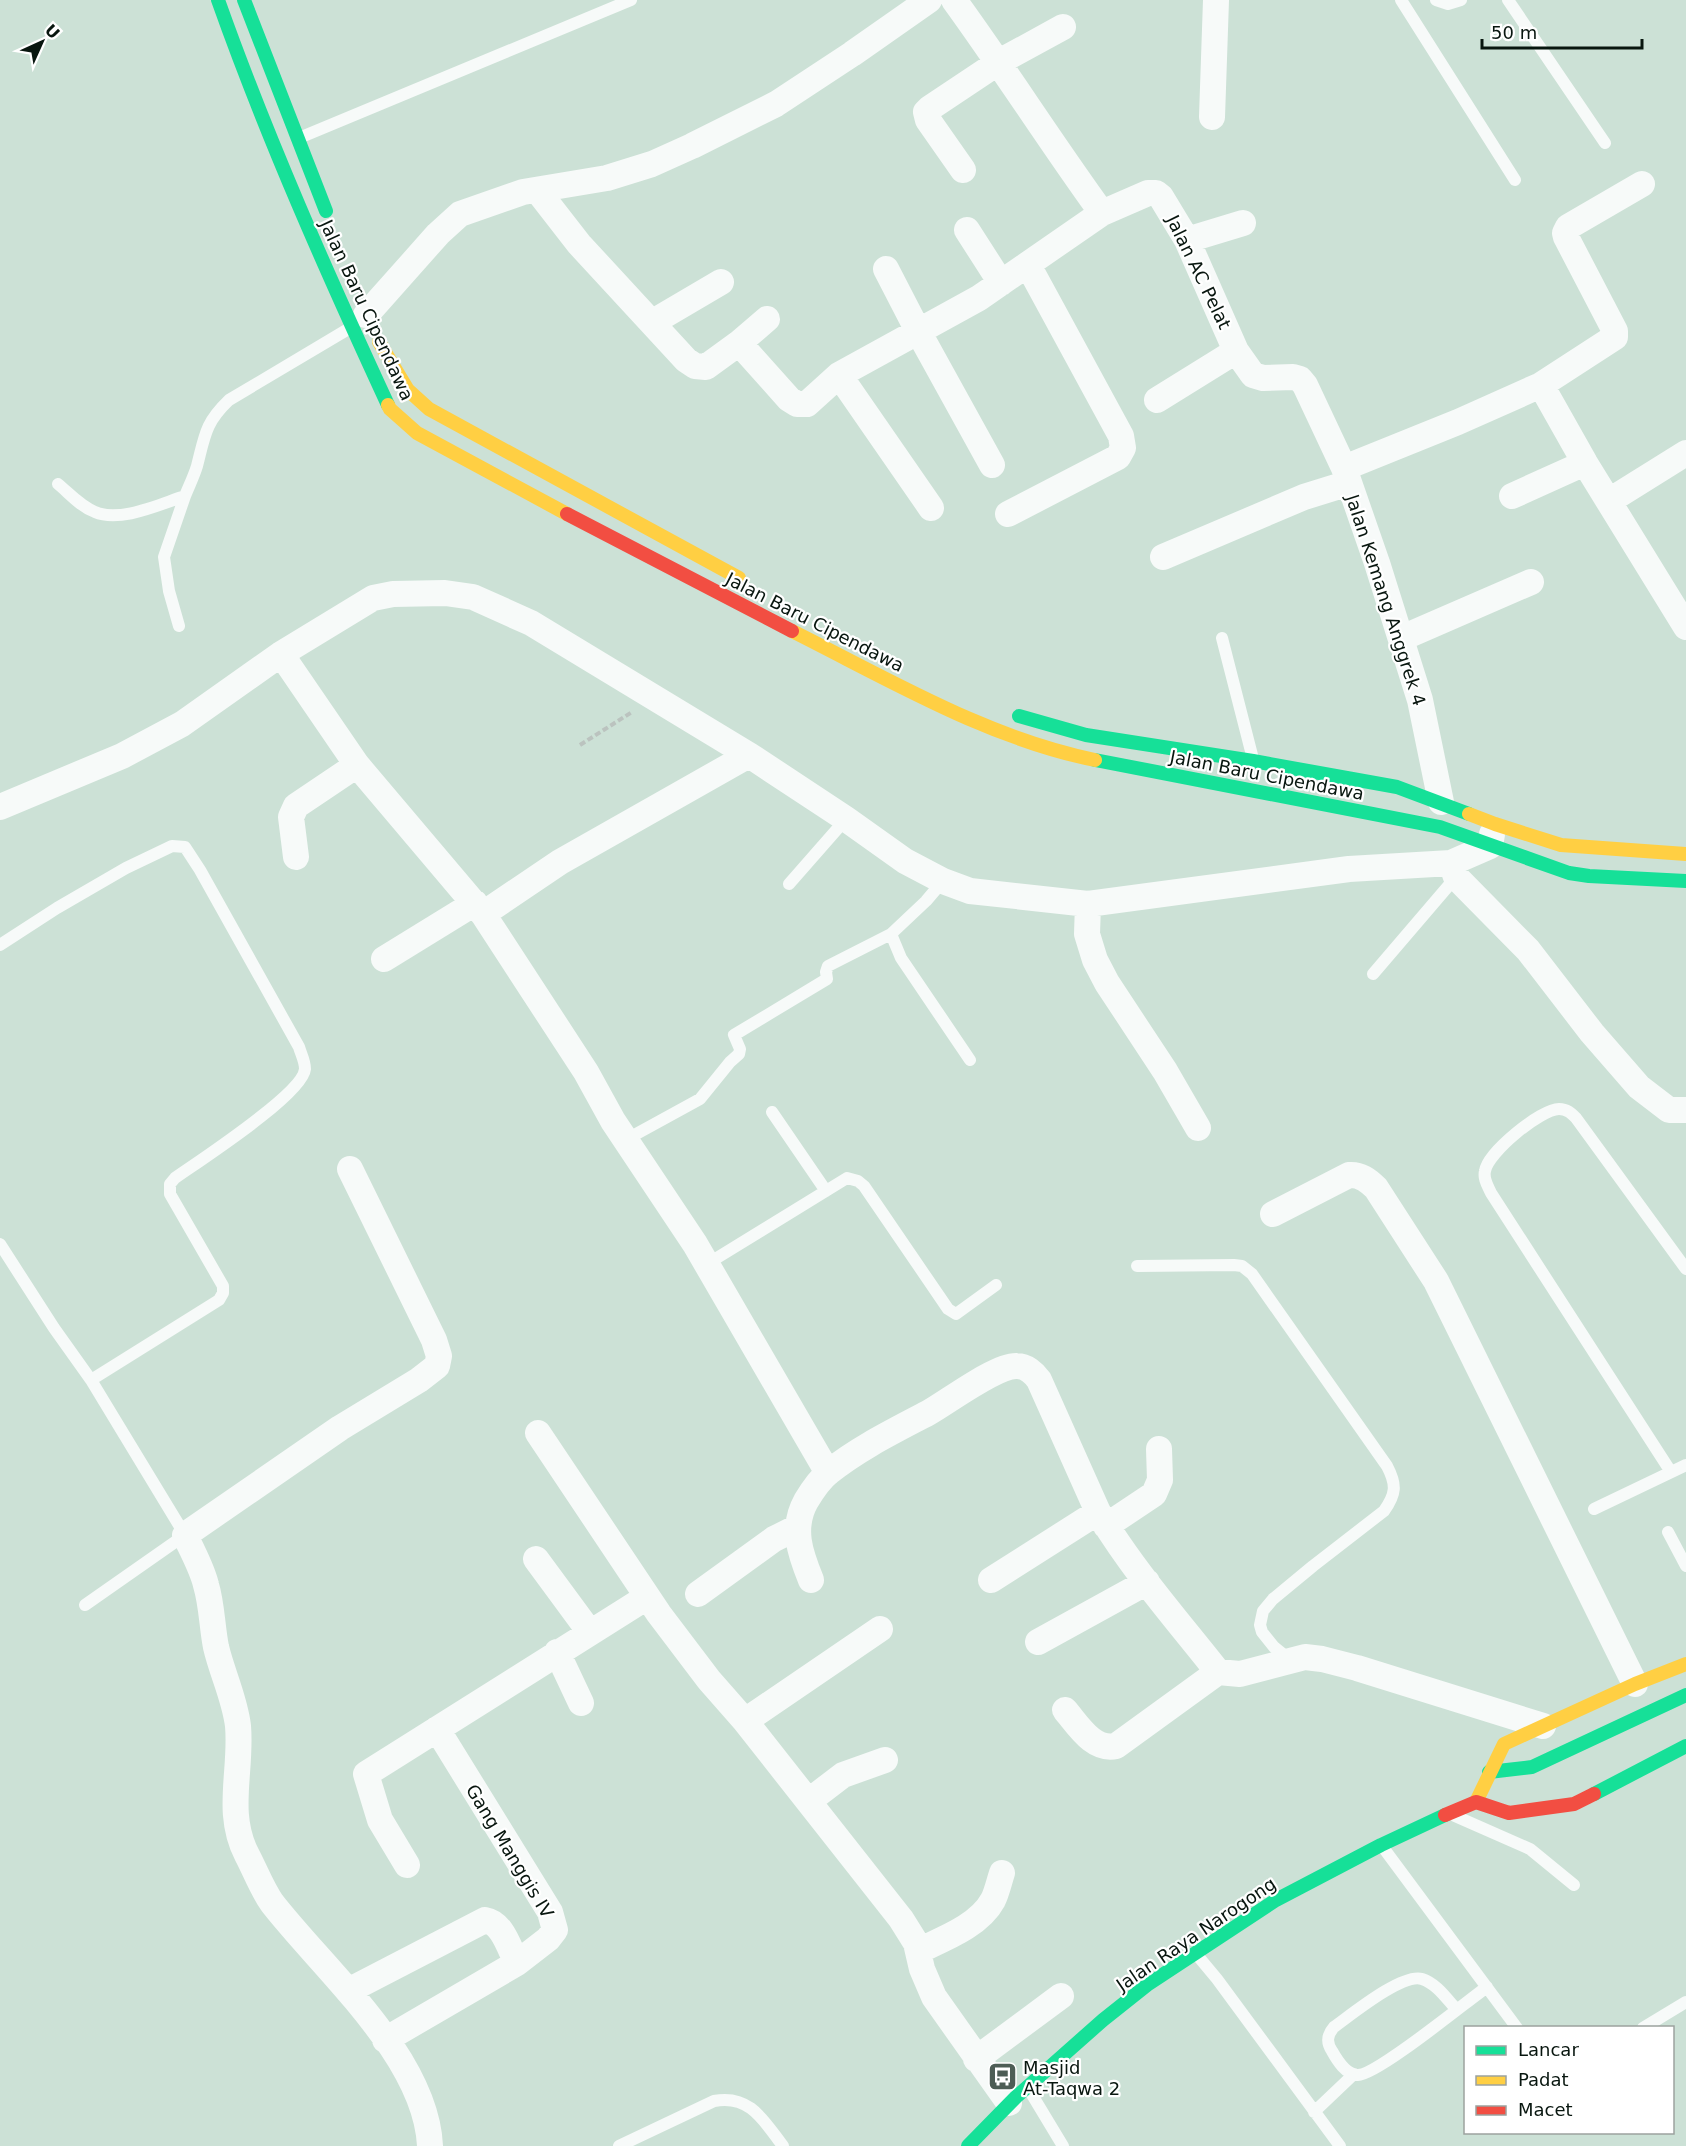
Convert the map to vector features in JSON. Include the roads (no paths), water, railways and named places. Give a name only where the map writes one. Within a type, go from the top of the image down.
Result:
[{"type":"main road","name":"Jalan Baru Cipendawa","points":[[218,0],[275,146],[360,315],[390,409],[417,433],[619,542],[924,692],[1005,735],[1067,754],[1440,827],[1561,845],[1686,854]]},
{"type":"main road","name":"Jalan Baru Cipendawa","points":[[244,0],[332,227]]},
{"type":"main road","name":"Jalan Baru Cipendawa","points":[[360,315],[408,390],[429,409],[754,586]]},
{"type":"main road","points":[[619,542],[630,520]]},
{"type":"main road","name":"Jalan Baru Cipendawa","points":[[1002,712],[1086,735],[1253,761],[1397,787],[1441,802],[1492,835],[1569,873],[1686,881]]},
{"type":"main road","points":[[1686,1664],[1635,1684],[1504,1744],[1476,1802],[1509,1813],[1574,1804],[1686,1746]]},
{"type":"main road","points":[[1489,1772],[1532,1767],[1686,1695]]},
{"type":"main road","points":[[1509,1813],[1534,1795]]},
{"type":"main road","name":"Jalan Raya Narogong","points":[[969,2146],[1018,2095],[1103,2020],[1147,1985],[1194,1953],[1276,1900],[1381,1845],[1476,1802]]},
{"type":"street","points":[[360,315],[460,214],[523,192],[607,178],[652,164],[692,146],[776,104],[929,0]]},
{"type":"street","points":[[739,343],[789,399],[797,404],[807,404],[839,375],[979,298],[1102,213],[954,0]]},
{"type":"street","points":[[1212,117],[1216,0]]},
{"type":"street","points":[[963,170],[928,120],[926,112],[999,62],[1063,27]]},
{"type":"street","points":[[1163,557],[1304,497],[1458,422],[1541,385],[1615,337],[1616,331],[1565,233],[1568,227],[1642,184]]},
{"type":"street","points":[[537,190],[579,244],[686,360],[695,366],[706,368],[767,319]]},
{"type":"street","name":"Jalan AC Pelat","points":[[1102,213],[1148,193],[1156,193],[1161,197],[1187,240],[1236,351],[1253,375],[1257,377],[1293,377],[1300,380],[1315,406],[1346,476]]},
{"type":"street","points":[[1187,240],[1243,223]]},
{"type":"street","points":[[967,230],[1001,284]]},
{"type":"street","points":[[1008,513],[1118,457],[1123,448],[1121,436],[1028,265]]},
{"type":"street","points":[[886,268],[992,465]]},
{"type":"street","points":[[653,322],[721,282]]},
{"type":"street","points":[[1157,400],[1236,351]]},
{"type":"street","points":[[839,375],[931,508]]},
{"type":"street","points":[[1541,385],[1585,463],[1686,627]]},
{"type":"street","points":[[1609,501],[1686,453]]},
{"type":"street","points":[[1512,496],[1585,463]]},
{"type":"street","name":"Jalan Kemang Anggrek 4","points":[[1346,476],[1402,638],[1420,700],[1441,802]]},
{"type":"street","points":[[1402,638],[1531,582]]},
{"type":"street","points":[[0,807],[122,756],[182,724],[281,654],[373,598],[393,594],[445,593],[473,597],[531,623],[749,755],[905,861],[943,881],[970,891],[1088,904],[1349,870],[1453,870],[1492,835]]},
{"type":"street","points":[[281,654],[357,765],[479,909],[586,1072],[613,1121],[627,1139],[707,1264],[828,1473]]},
{"type":"street","points":[[384,959],[479,909],[749,755]]},
{"type":"street","points":[[296,857],[291,817],[296,806],[357,765]]},
{"type":"street","points":[[1453,870],[1528,950],[1592,1033],[1639,1087],[1669,1110],[1686,1110]]},
{"type":"street","points":[[1088,904],[1087,934],[1103,976],[1165,1071],[1198,1128]]},
{"type":"street","points":[[350,1169],[434,1340],[439,1356],[437,1366],[419,1380],[340,1428],[185,1535],[206,1584],[216,1647],[238,1722],[240,1752],[234,1812],[243,1847],[271,1901],[348,1991],[386,2040],[412,2082],[424,2111],[430,2146]]},
{"type":"street","points":[[1273,1214],[1349,1175],[1362,1177],[1376,1188],[1436,1281],[1635,1684]]},
{"type":"street","points":[[811,1580],[799,1548],[798,1527],[806,1502],[828,1473],[892,1431],[993,1372],[1017,1366],[1029,1370],[1039,1380],[1102,1519],[1147,1582],[1218,1672]]},
{"type":"street","points":[[538,1432],[647,1597],[709,1680],[809,1801],[911,1933],[934,1997],[976,2059],[1018,2095]]},
{"type":"street","points":[[991,1580],[1102,1519],[1155,1494],[1160,1480],[1159,1449]]},
{"type":"street","points":[[698,1594],[765,1545],[798,1527]]},
{"type":"street","points":[[536,1559],[590,1631]]},
{"type":"street","points":[[1038,1642],[1147,1582]]},
{"type":"street","points":[[407,1865],[380,1820],[366,1774],[556,1652],[647,1597]]},
{"type":"street","points":[[745,1721],[880,1629]]},
{"type":"street","points":[[556,1652],[581,1703]]},
{"type":"street","points":[[1065,1710],[1092,1740],[1110,1747],[1123,1742],[1218,1672],[1234,1674],[1250,1672],[1305,1657],[1333,1661],[1543,1726]]},
{"type":"street","name":"Gang Manggis IV","points":[[386,2040],[517,1963],[548,1940],[555,1930],[550,1912],[437,1729]]},
{"type":"street","points":[[809,1801],[843,1775],[885,1760]]},
{"type":"street","points":[[918,1951],[977,1918],[992,1902],[1002,1873]]},
{"type":"street","points":[[348,1991],[485,1920],[492,1921],[499,1927],[517,1963]]},
{"type":"street","points":[[976,2059],[1061,1996]]},
{"type":"lane","points":[[275,146],[298,139],[631,0]]},
{"type":"lane","points":[[1401,0],[1515,180]]},
{"type":"lane","points":[[1436,0],[1448,4],[1461,0]]},
{"type":"lane","points":[[1508,0],[1605,143]]},
{"type":"lane","points":[[179,626],[169,591],[164,557],[198,464],[207,426],[216,412],[229,399],[360,315]]},
{"type":"lane","points":[[58,484],[79,503],[101,514],[133,513],[185,496]]},
{"type":"lane","points":[[1222,638],[1253,761]]},
{"type":"lane","points":[[789,884],[846,819]]},
{"type":"lane","points":[[0,945],[57,908],[126,868],[160,850],[172,846],[184,847],[200,870],[299,1047],[304,1060],[305,1070],[299,1083],[289,1093],[170,1184],[170,1194],[223,1286],[223,1293],[219,1300],[91,1380]]},
{"type":"lane","points":[[1373,974],[1453,870]]},
{"type":"lane","points":[[627,1139],[700,1099],[739,1054],[740,1048],[734,1035],[827,979],[828,966],[891,934],[926,901],[943,881]]},
{"type":"lane","points":[[891,934],[901,958],[970,1060]]},
{"type":"lane","points":[[1671,1472],[1491,1193],[1484,1173],[1487,1163],[1501,1145],[1551,1110],[1566,1110],[1576,1118],[1686,1269]]},
{"type":"lane","points":[[772,1112],[826,1191]]},
{"type":"lane","points":[[707,1264],[847,1178],[858,1181],[864,1186],[948,1309],[956,1314],[996,1285]]},
{"type":"lane","points":[[0,1244],[54,1328],[91,1380],[185,1535],[85,1605]]},
{"type":"lane","points":[[1137,1266],[1234,1265],[1242,1266],[1252,1274],[1392,1476],[1394,1487],[1392,1499],[1384,1511],[1312,1566],[1273,1599],[1263,1611],[1260,1625],[1262,1632],[1274,1647],[1290,1660]]},
{"type":"lane","points":[[1594,1509],[1686,1465]]},
{"type":"lane","points":[[1668,1532],[1686,1566]]},
{"type":"lane","points":[[1448,1813],[1530,1849],[1574,1885]]},
{"type":"lane","points":[[1381,1845],[1516,2026]]},
{"type":"lane","points":[[1194,1953],[1217,1979],[1340,2146]]},
{"type":"lane","points":[[1456,2009],[1438,1988],[1421,1979],[1404,1980],[1334,2026],[1329,2032],[1327,2041],[1338,2061],[1354,2074],[1364,2074],[1384,2064],[1487,1987]]},
{"type":"lane","points":[[1646,2026],[1686,2002]]},
{"type":"lane","points":[[1314,2112],[1354,2074]]},
{"type":"lane","points":[[1018,2095],[1063,2146]]},
{"type":"lane","points":[[619,2146],[714,2101],[726,2099],[748,2106],[759,2114],[783,2146]]},
{"type":"place","name":"Masjid At-Taqwa 2","points":[[1002,2077]]}]
